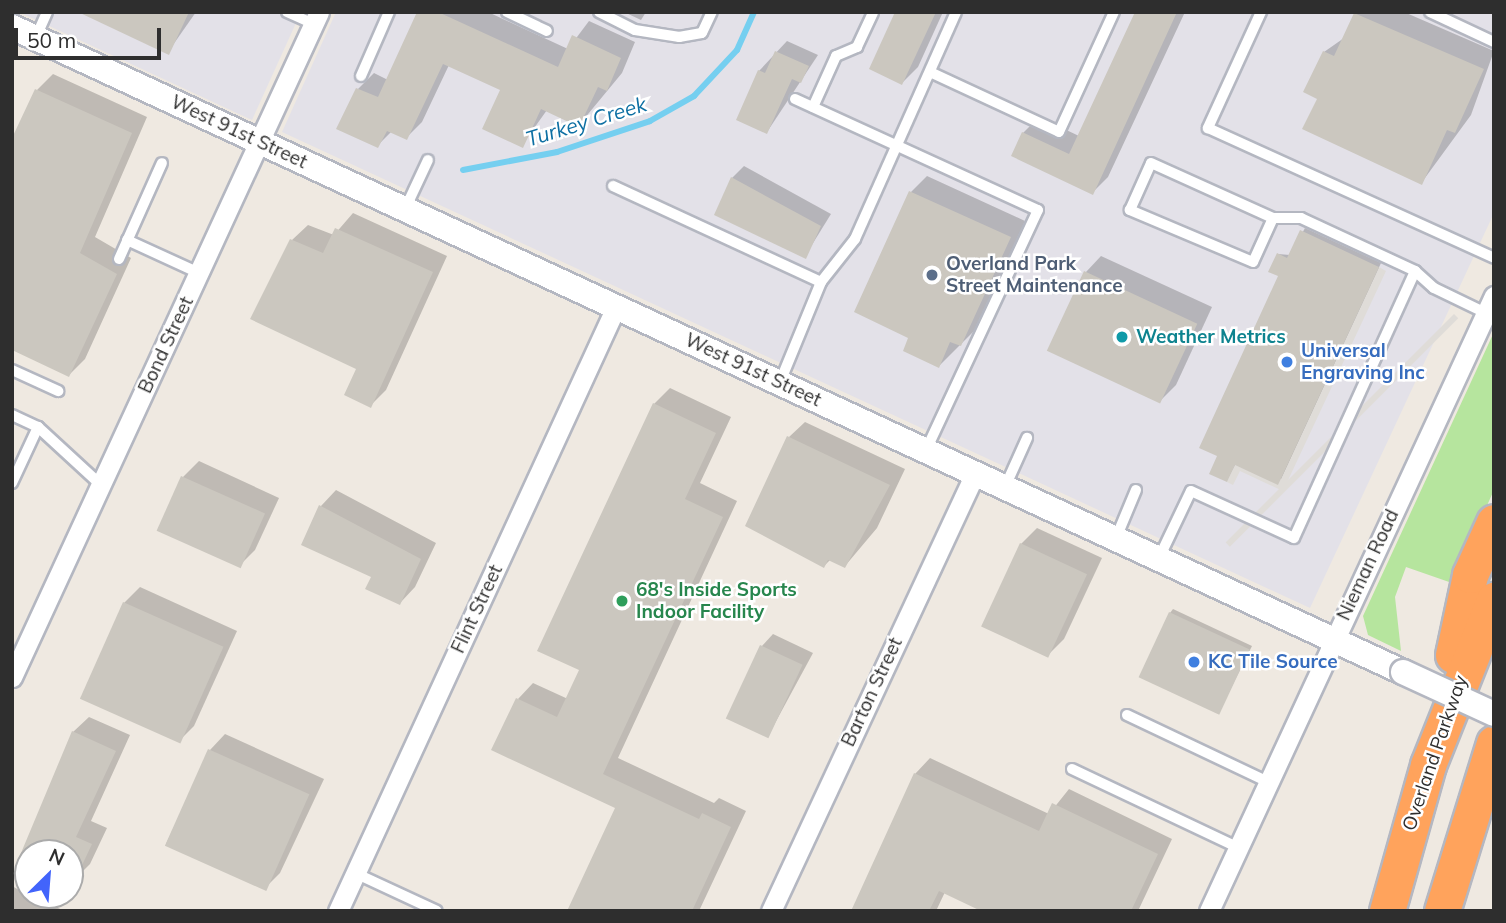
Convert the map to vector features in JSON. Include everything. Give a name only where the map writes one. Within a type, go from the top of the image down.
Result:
[{"type":"highway","points":[[1428,765],[1470,575],[1494,522]]},
{"type":"highway","name":"Overland Parkway","points":[[1387,911],[1428,765],[1494,600]]},
{"type":"highway","points":[[1442,911],[1494,743]]},
{"type":"street","name":"Bond Street","points":[[12,677],[316,18]]},
{"type":"street","name":"West 91st Street","points":[[12,27],[1494,714]]},
{"type":"street","name":"Nieman Road","points":[[1209,911],[1266,781],[1490,304]]},
{"type":"street","name":"Flint Street","points":[[338,911],[616,307]]},
{"type":"street","name":"Barton Street","points":[[771,911],[975,474]]},
{"type":"lane","points":[[35,38],[47,12]]},
{"type":"lane","points":[[287,12],[316,18]]},
{"type":"lane","points":[[361,76],[389,12]]},
{"type":"lane","points":[[507,12],[547,32]]},
{"type":"lane","points":[[598,12],[635,30],[679,37],[702,33],[712,12]]},
{"type":"lane","points":[[813,107],[836,55],[857,47],[873,12]]},
{"type":"lane","points":[[779,383],[821,282],[855,239],[956,12]]},
{"type":"lane","points":[[930,72],[1059,132],[1114,12]]},
{"type":"lane","points":[[1261,12],[1208,128],[1494,258]]},
{"type":"lane","points":[[1430,12],[1494,41]]},
{"type":"lane","points":[[795,99],[1038,210],[926,451]]},
{"type":"lane","points":[[405,209],[428,160]]},
{"type":"lane","points":[[119,259],[162,163]]},
{"type":"lane","points":[[1273,218],[1253,262],[1130,210],[1151,163],[1273,218],[1301,218],[1415,271],[1434,288],[1490,304]]},
{"type":"lane","points":[[612,186],[821,282]]},
{"type":"lane","points":[[127,240],[198,273]]},
{"type":"lane","points":[[1159,558],[1191,491],[1294,538],[1415,271]]},
{"type":"lane","points":[[12,370],[58,391]]},
{"type":"lane","points":[[12,415],[38,427],[101,485]]},
{"type":"lane","points":[[12,482],[38,427]]},
{"type":"lane","points":[[1005,487],[1027,438]]},
{"type":"lane","points":[[1116,539],[1136,490]]},
{"type":"lane","points":[[1128,715],[1266,781]]},
{"type":"lane","points":[[1072,769],[1237,847]]},
{"type":"lane","points":[[355,873],[437,911]]},
{"type":"shaded area","points":[[19,12],[301,12],[252,120]]},
{"type":"shaded area","points":[[336,12],[1494,12],[1494,213],[1310,608],[282,132]]},
{"type":"shaded area","points":[[1379,267],[1386,271],[1283,491],[1240,471],[1233,485],[1227,482],[1235,465],[1278,484]]},
{"type":"shaded area","points":[[1454,314],[1458,318],[1230,547],[1226,542]]},
{"type":"green space","points":[[1494,332],[1494,490],[1452,583],[1406,567],[1395,597],[1401,651],[1368,635],[1363,616]]},
{"type":"building","points":[[78,12],[189,12],[169,55]]},
{"type":"building","points":[[417,12],[438,12],[558,67],[572,35],[621,58],[607,91],[598,87],[579,127],[541,109],[523,148],[482,129],[500,90],[443,64],[407,140],[387,131],[378,148],[336,129],[356,88],[378,97]]},
{"type":"building","points":[[895,12],[936,12],[902,85],[869,69]]},
{"type":"building","points":[[1135,12],[1177,12],[1093,195],[1011,156],[1022,132],[1069,154]]},
{"type":"building","points":[[1354,13],[1484,69],[1455,133],[1447,130],[1422,185],[1302,129],[1317,99],[1303,92],[1323,51],[1334,56]]},
{"type":"building","points":[[775,51],[809,66],[801,83],[792,79],[767,134],[736,120],[758,70],[765,73]]},
{"type":"building","points":[[35,89],[132,133],[80,253],[117,274],[69,377],[12,350],[12,138]]},
{"type":"building","points":[[731,177],[821,226],[806,259],[714,215]]},
{"type":"building","name":"Overland Park Street Maintenance","points":[[909,191],[1011,237],[961,346],[950,342],[939,368],[903,351],[908,338],[854,312]]},
{"type":"building","points":[[335,228],[433,272],[371,408],[344,395],[356,369],[250,319],[290,239],[323,253]]},
{"type":"building","name":"Universal Engraving Inc","points":[[1300,230],[1379,267],[1278,485],[1235,465],[1227,482],[1209,474],[1217,456],[1199,448],[1278,276],[1268,272],[1277,253],[1287,258]]},
{"type":"building","name":"Weather Metrics","points":[[1084,271],[1197,324],[1160,404],[1047,351]]},
{"type":"building","points":[[653,403],[716,433],[685,499],[723,517],[603,774],[699,819],[702,813],[731,827],[692,911],[567,911],[615,808],[491,750],[516,698],[557,717],[579,670],[537,651]]},
{"type":"building","points":[[787,436],[890,485],[845,568],[828,560],[824,568],[745,526]]},
{"type":"building","points":[[181,476],[265,513],[241,568],[157,531]]},
{"type":"building","points":[[319,505],[421,559],[400,605],[365,589],[371,577],[301,545]]},
{"type":"building","points":[[1020,543],[1087,574],[1048,658],[981,626]]},
{"type":"building","points":[[123,602],[223,647],[180,744],[80,699]]},
{"type":"building","name":"KC Tile Source","points":[[1169,612],[1250,650],[1219,715],[1139,677]]},
{"type":"building","points":[[760,645],[803,665],[768,738],[726,718]]},
{"type":"building","points":[[72,731],[116,751],[76,837],[81,839],[27,839]]},
{"type":"building","points":[[208,749],[309,794],[266,891],[165,846]]},
{"type":"building","points":[[914,773],[1039,831],[1052,803],[1158,854],[1131,911],[981,911],[939,891],[929,911],[851,911]]},
{"type":"building","points":[[84,840],[92,844],[84,861]]},
{"type":"waterway","name":"Turkey Creek","points":[[463,170],[557,152],[650,121],[694,96],[737,50],[754,12]]},
{"type":"place","name":"Overland Park Street Maintenance","points":[[932,275]]},
{"type":"place","name":"Weather Metrics","points":[[1122,337]]},
{"type":"place","name":"Universal Engraving Inc","points":[[1287,362]]},
{"type":"place","name":"68's Inside Sports Indoor Facility","points":[[622,601]]},
{"type":"place","name":"KC Tile Source","points":[[1194,662]]}]
